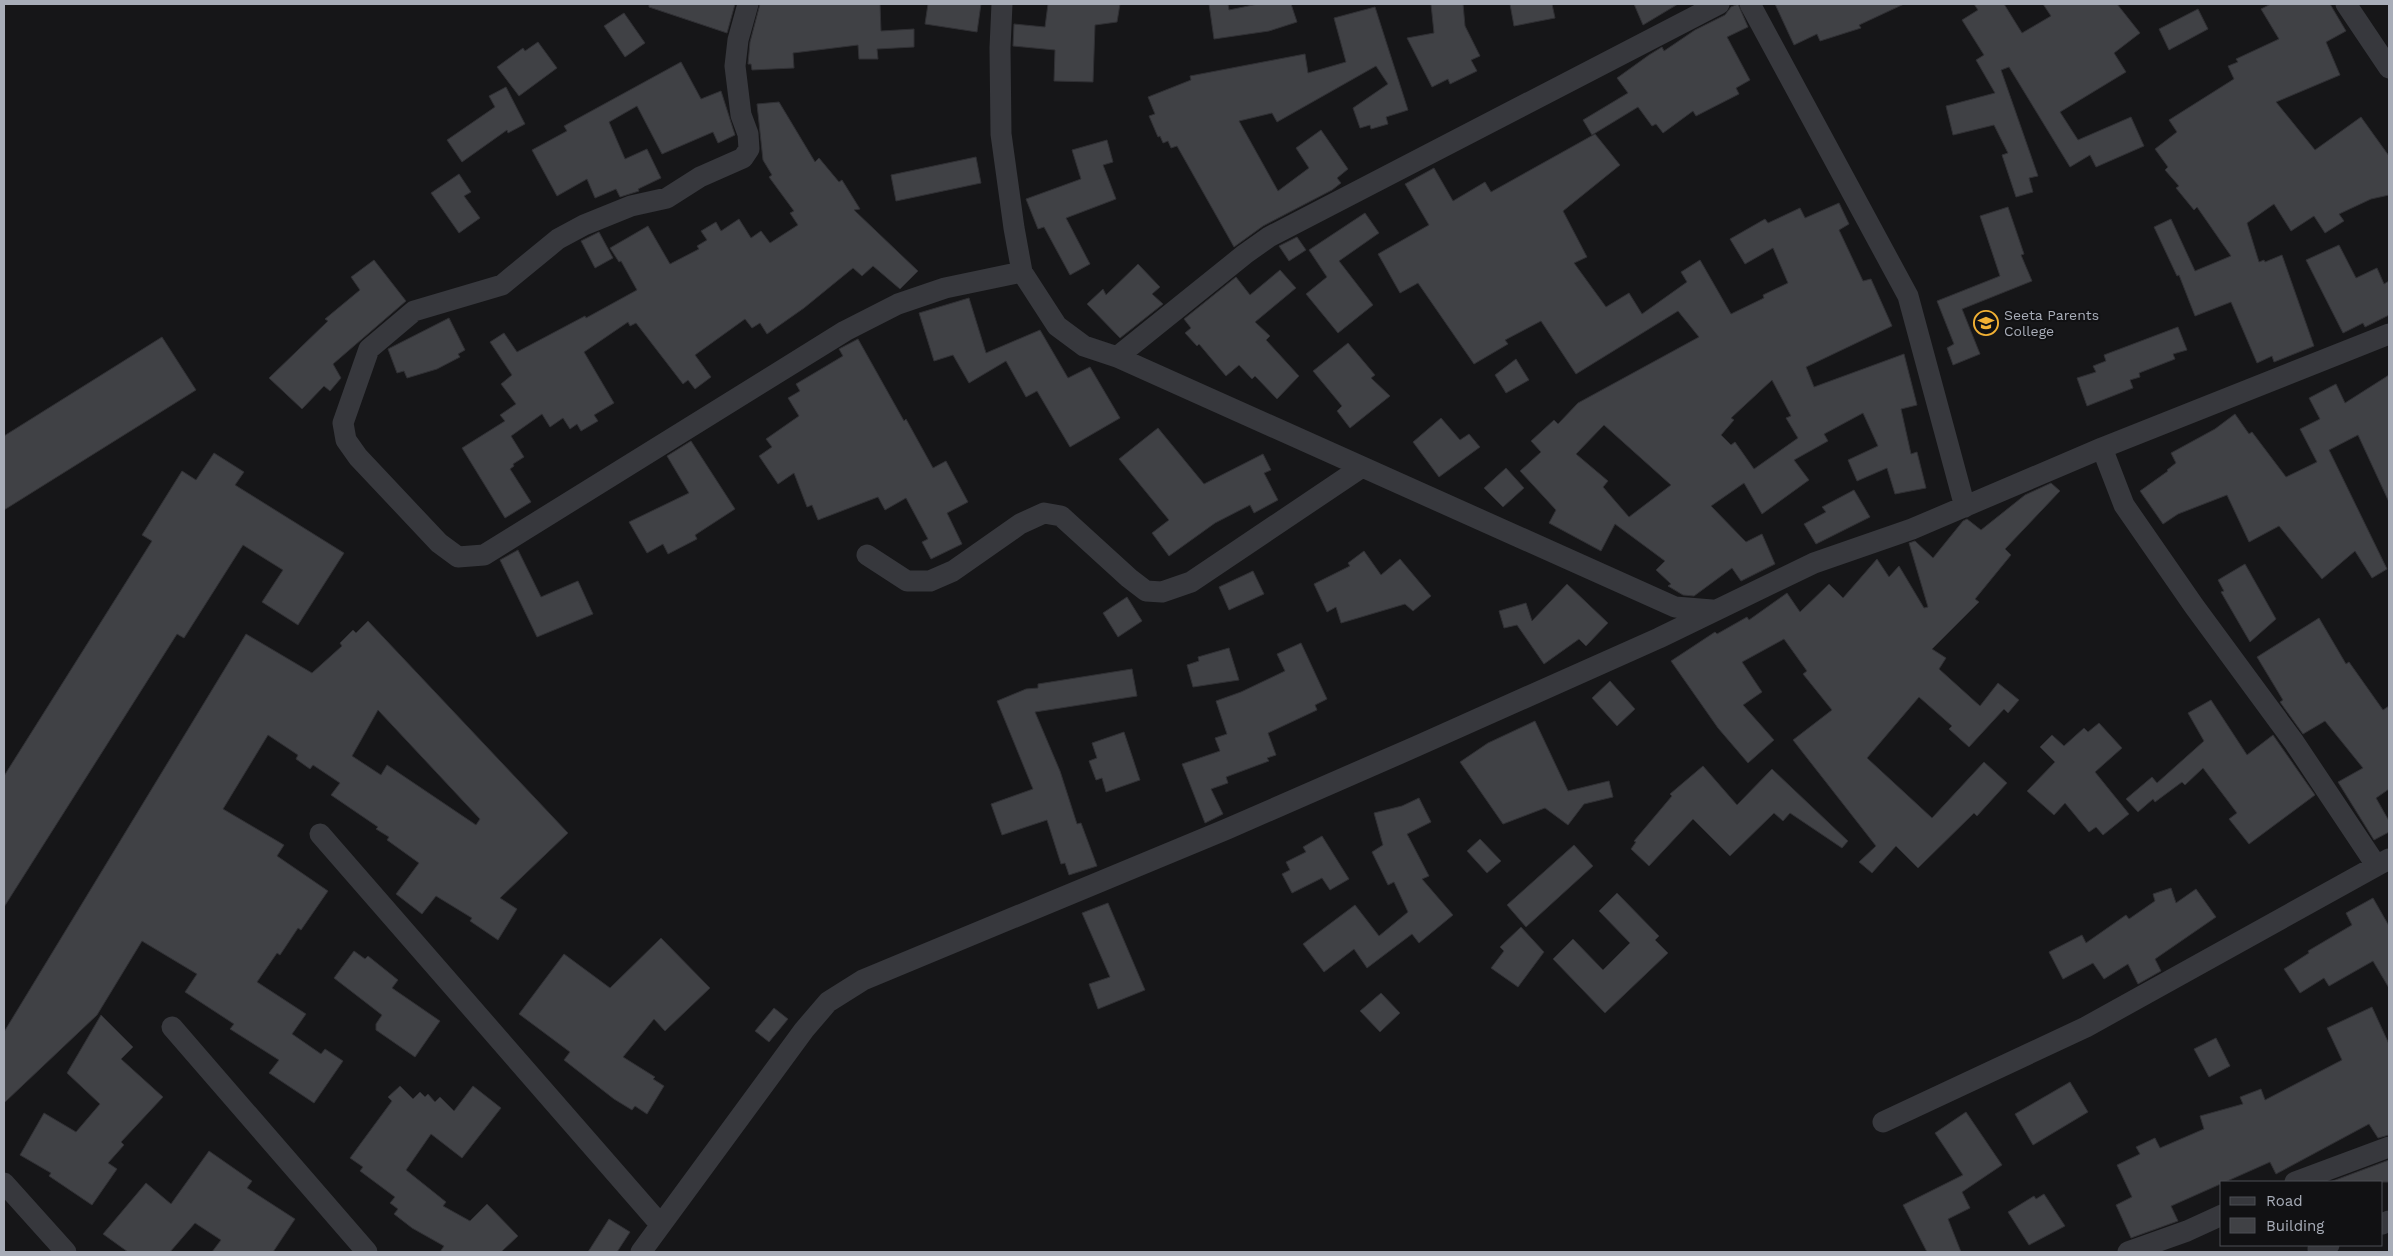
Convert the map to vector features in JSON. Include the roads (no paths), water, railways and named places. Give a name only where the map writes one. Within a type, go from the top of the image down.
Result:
[{"type":"street","points":[[748,4],[738,40],[735,66],[741,115],[748,134],[749,149],[742,158],[700,177],[667,198],[631,206],[571,232],[558,239],[502,285],[414,311],[369,349],[344,423],[346,440],[358,457],[439,543],[458,556],[484,555],[845,331],[898,304],[945,288],[1022,272]]},
{"type":"street","points":[[1002,4],[1000,48],[1002,134],[1014,228],[1022,272],[1057,326],[1084,346],[1117,358],[1675,607],[1712,610]]},
{"type":"street","points":[[1117,358],[1245,254],[1269,237],[1719,4]]},
{"type":"street","points":[[1750,4],[1908,296],[1965,507]]},
{"type":"street","points":[[2346,4],[2389,68]]},
{"type":"street","points":[[641,1252],[804,1030],[828,1002],[864,980],[1245,821],[1659,638],[1712,610],[1814,562],[1912,529],[2102,448],[2389,334]]},
{"type":"street","points":[[1883,1122],[2086,1027],[2383,862],[2194,606],[2124,505],[2102,448]]},
{"type":"street","points":[[867,555],[907,580],[930,580],[953,571],[1020,524],[1044,512],[1061,516],[1146,591],[1162,592],[1191,582],[1362,467]]},
{"type":"street","points":[[320,834],[660,1224]]},
{"type":"street","points":[[172,1027],[367,1252]]},
{"type":"street","points":[[2298,1181],[2389,1147]]},
{"type":"street","points":[[4,1184],[66,1252]]},
{"type":"street","points":[[2128,1252],[2187,1231],[2220,1216]]},
{"type":"place","name":"Seeta Parents College","points":[[1986,323]]}]
